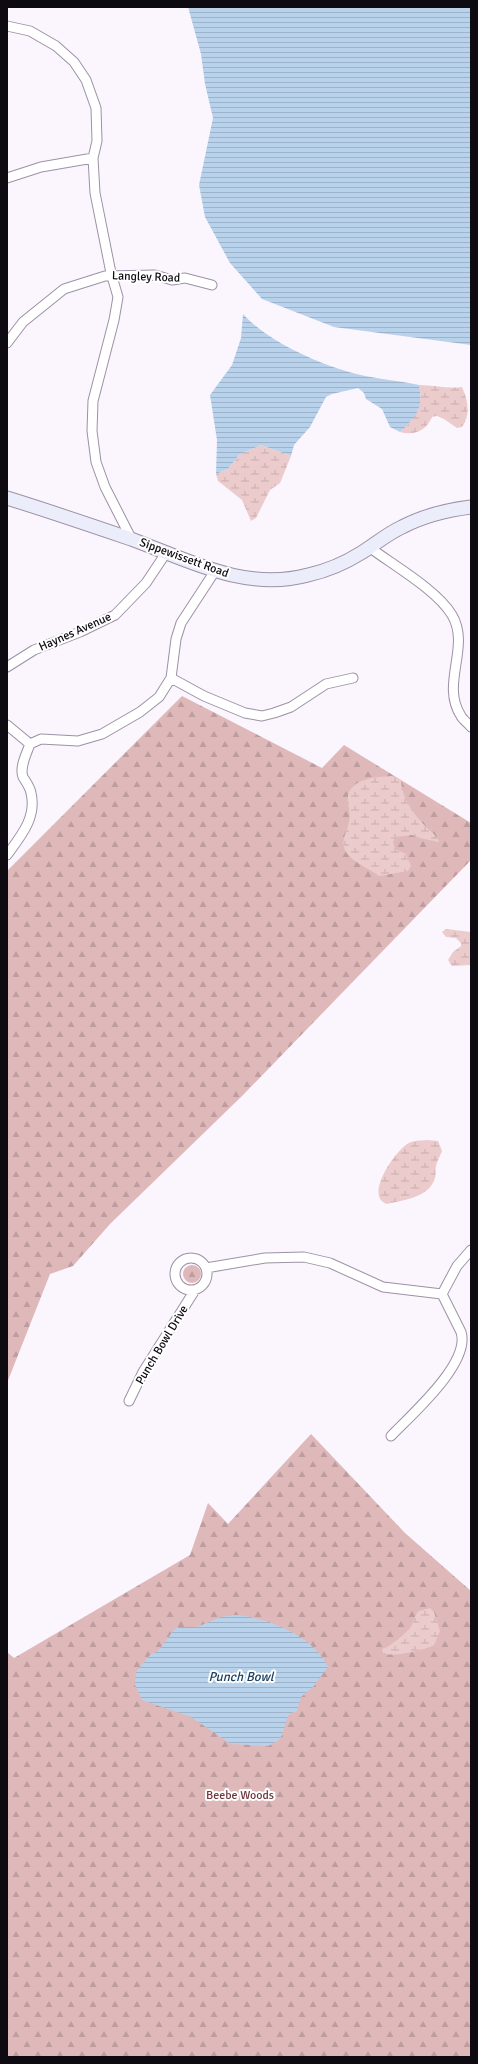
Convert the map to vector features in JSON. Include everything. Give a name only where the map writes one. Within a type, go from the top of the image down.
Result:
[{"type":"main road","name":"Sippewissett Road","points":[[7,498],[113,533],[215,571],[232,576],[257,580],[295,578],[309,575],[335,566],[369,548],[400,528],[415,521],[471,506]]},
{"type":"street","points":[[7,26],[30,32],[56,46],[74,62],[86,80],[96,108],[97,141],[93,158],[96,193],[112,277],[118,297],[114,320],[93,401],[92,431],[96,462],[113,506],[116,518],[113,533]]},
{"type":"street","points":[[7,178],[41,167],[93,158]]},
{"type":"street","name":"Langley Road","points":[[7,343],[23,322],[64,289],[105,276],[155,275],[172,280],[186,278],[212,285]]},
{"type":"street","points":[[113,506],[132,540]]},
{"type":"street","points":[[369,548],[430,592],[444,604],[452,615],[459,633],[459,648],[453,678],[454,699],[460,716],[471,727]]},
{"type":"street","name":"Haynes Avenue","points":[[7,667],[34,650],[80,632],[115,614],[146,583],[166,553]]},
{"type":"street","points":[[7,855],[26,828],[31,815],[32,794],[23,775],[22,767],[30,744],[40,739],[78,740],[102,734],[140,712],[159,697],[167,688],[171,678],[176,639],[181,623],[215,571]]},
{"type":"street","points":[[171,678],[204,696],[245,713],[262,716],[291,707],[326,684],[354,678]]},
{"type":"street","points":[[7,725],[30,744]]},
{"type":"street","points":[[442,1294],[457,1266],[471,1250]]},
{"type":"street","points":[[206,1268],[265,1258],[304,1257],[330,1263],[383,1287],[442,1294]]},
{"type":"street","name":"Punch Bowl Drive","points":[[129,1401],[144,1372],[195,1290],[204,1284],[207,1273],[204,1264],[195,1258],[185,1259],[177,1266],[175,1276],[180,1285],[190,1290],[195,1290]]},
{"type":"street","points":[[391,1436],[438,1387],[454,1364],[462,1349],[464,1339],[442,1294]]},
{"type":"green space","points":[[419,385],[451,388],[462,387],[466,397],[468,412],[462,427],[457,428],[437,416],[432,417],[423,429],[415,433],[400,432],[410,422],[417,411],[420,399]]},
{"type":"green space","points":[[261,445],[291,456],[280,483],[270,490],[256,518],[251,521],[242,500],[218,481],[216,474],[228,469],[239,455]]},
{"type":"green space","points":[[182,696],[322,768],[344,745],[471,823],[471,860],[242,1096],[110,1224],[73,1266],[50,1274],[7,1383],[7,871]]},
{"type":"green space","points":[[392,776],[401,780],[406,800],[413,812],[436,836],[439,842],[412,835],[395,837],[393,842],[395,849],[406,854],[411,866],[408,871],[379,876],[351,858],[345,850],[343,843],[349,818],[348,796],[350,790],[359,782],[372,778]]},
{"type":"green space","points":[[446,929],[471,932],[471,965],[452,966],[448,960],[453,952],[461,946],[461,943],[456,938],[446,937],[442,932]]},
{"type":"green space","points":[[427,1140],[438,1141],[442,1151],[436,1164],[435,1177],[432,1185],[427,1190],[415,1197],[387,1204],[381,1200],[378,1192],[380,1183],[390,1163],[403,1147],[411,1142]]},
{"type":"green space","points":[[188,1265],[196,1265],[201,1270],[199,1281],[196,1283],[188,1283],[183,1278],[183,1270]]},
{"type":"green space","name":"Beebe Woods","points":[[311,1434],[405,1533],[471,1591],[471,2057],[7,2057],[7,1652],[14,1658],[190,1555],[208,1503],[228,1524]]},
{"type":"green space","points":[[430,1608],[434,1612],[440,1631],[434,1645],[400,1654],[393,1655],[383,1653],[382,1649],[394,1642],[410,1628],[419,1611]]},
{"type":"water","points":[[188,7],[471,7],[471,345],[334,327],[262,299],[230,263],[205,217],[199,185],[213,118],[205,84],[201,54]]},
{"type":"water","points":[[243,314],[265,333],[307,357],[336,368],[358,374],[419,385],[420,400],[417,412],[400,432],[390,427],[382,409],[366,399],[364,393],[358,388],[332,394],[326,397],[310,427],[294,445],[291,456],[261,445],[239,455],[228,469],[216,474],[217,440],[210,395],[232,365],[241,338]]},
{"type":"water","name":"Punch Bowl","points":[[236,1615],[262,1620],[289,1630],[312,1646],[328,1667],[313,1687],[301,1697],[297,1711],[288,1716],[279,1740],[268,1746],[231,1744],[191,1717],[142,1700],[135,1685],[136,1672],[150,1655],[158,1651],[174,1630],[179,1627],[197,1627],[221,1617]]}]
